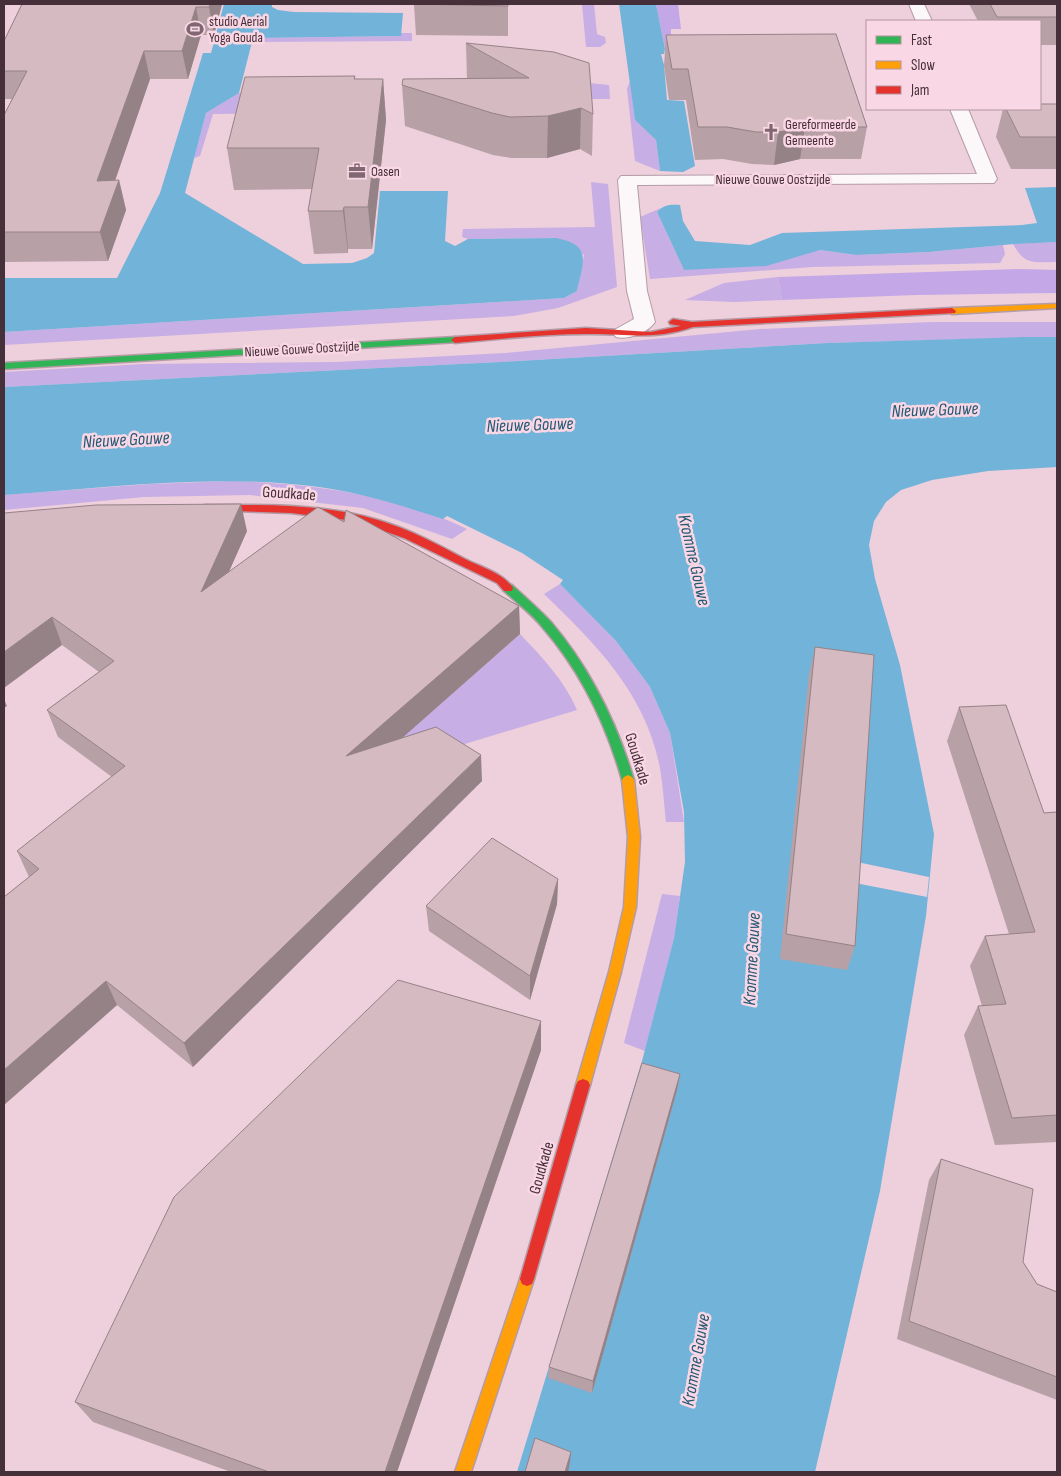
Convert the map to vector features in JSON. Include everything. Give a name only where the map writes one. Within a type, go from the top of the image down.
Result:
[{"type":"main road","name":"Nieuwe Gouwe Oostzijde","points":[[4,366],[600,330],[619,325],[645,322],[692,324],[1057,306]]},
{"type":"main road","name":"Nieuwe Gouwe Oostzijde","points":[[600,330],[640,336],[667,334],[692,324]]},
{"type":"main road","name":"Goudkade","points":[[192,508],[303,509],[375,522],[427,544],[501,580],[546,624],[588,680],[620,749],[631,790],[634,837],[630,907],[615,972],[532,1263],[463,1472]]},
{"type":"street","points":[[916,4],[924,20]]},
{"type":"street","name":"Nieuwe Gouwe Oostzijde","points":[[623,333],[645,322],[637,290],[627,180],[988,179],[959,110]]},
{"type":"shaded area","points":[[582,4],[594,4],[597,34],[605,37],[606,43],[600,47],[586,47]]},
{"type":"shaded area","points":[[656,4],[678,4],[681,29],[671,29],[671,43],[665,49]]},
{"type":"shaded area","points":[[401,33],[412,33],[412,41],[252,42],[253,38],[401,36]]},
{"type":"shaded area","points":[[630,81],[635,120],[656,140],[660,171],[635,161],[627,89]]},
{"type":"shaded area","points":[[589,83],[609,85],[610,99],[592,99]]},
{"type":"shaded area","points":[[239,93],[309,93],[305,113],[213,114],[200,156],[194,158],[206,113]]},
{"type":"shaded area","points":[[591,182],[608,184],[617,287],[558,308],[514,316],[4,345],[4,332],[564,298],[577,291],[584,255],[556,238],[468,239],[462,237],[463,229],[595,227]]},
{"type":"shaded area","points":[[661,208],[657,212],[684,270],[820,250],[856,255],[929,252],[1003,245],[1005,254],[1000,263],[813,267],[650,279],[640,217]]},
{"type":"shaded area","points":[[1057,242],[1057,262],[1036,262],[1026,259],[1017,251],[1013,244]]},
{"type":"shaded area","points":[[1021,269],[1057,270],[1057,293],[916,295],[782,300],[778,277]]},
{"type":"shaded area","points":[[778,277],[782,300],[734,302],[685,300],[724,283]]},
{"type":"shaded area","points":[[932,322],[1057,322],[1057,337],[827,343],[4,387],[4,372],[143,364],[336,362],[505,353],[760,329]]},
{"type":"shaded area","points":[[229,481],[290,484],[381,499],[411,507],[467,529],[452,539],[363,508],[250,495],[144,497],[4,510],[4,495],[150,484]]},
{"type":"shaded area","points":[[560,584],[616,641],[650,687],[670,733],[684,822],[666,822],[660,768],[653,741],[631,694],[600,652],[544,594]]},
{"type":"shaded area","points":[[520,634],[559,679],[577,710],[445,750],[398,741]]},
{"type":"shaded area","points":[[662,894],[680,896],[674,938],[645,1051],[624,1043]]},
{"type":"water","points":[[224,4],[272,4],[272,7],[278,10],[294,12],[403,13],[401,36],[253,38],[239,93],[206,113],[185,193],[303,264],[352,263],[367,258],[374,253],[380,191],[448,191],[445,241],[455,246],[468,239],[556,238],[568,241],[576,245],[583,256],[577,291],[564,298],[4,332],[4,278],[117,278],[160,193],[203,53],[211,53]]},
{"type":"water","points":[[619,4],[656,4],[665,49],[664,54],[661,54],[664,65],[667,100],[684,101],[695,166],[683,172],[660,171],[656,140],[635,120]]},
{"type":"water","points":[[1057,187],[1057,242],[929,252],[856,255],[820,250],[766,266],[684,270],[657,212],[667,206],[680,205],[683,221],[695,241],[750,245],[782,233],[1037,223],[1025,188]]},
{"type":"water","points":[[1057,337],[1057,467],[988,471],[932,480],[901,490],[886,502],[874,521],[869,545],[875,579],[900,665],[934,834],[926,916],[880,1191],[815,1472],[517,1472],[642,1061],[674,938],[685,862],[684,812],[670,733],[650,687],[616,641],[560,584],[563,580],[522,553],[447,516],[443,519],[345,491],[311,486],[234,481],[157,483],[4,495],[4,387],[827,343]]},
{"type":"pier","points":[[857,862],[929,877],[927,897],[855,883]]},
{"type":"building","points":[[22,4],[210,4],[209,7],[196,7],[182,51],[144,51],[97,181],[119,180],[100,232],[4,232],[4,115],[27,71],[4,71],[4,41]]},
{"type":"building","points":[[414,4],[508,4],[508,6]]},
{"type":"building","points":[[990,4],[1057,4],[1057,17],[997,17]]},
{"type":"building","points":[[836,34],[867,127],[805,127],[778,132],[756,132],[727,127],[698,127],[688,69],[672,69],[666,35]]},
{"type":"building","points":[[466,43],[554,52],[589,63],[593,114],[581,108],[548,116],[510,117],[402,85],[403,79],[529,78]]},
{"type":"building","points":[[355,76],[354,79],[383,79],[368,207],[344,207],[343,211],[308,211],[319,148],[227,148],[245,77]]},
{"type":"building","points":[[1041,104],[1057,104],[1057,137],[1020,137],[1006,110],[1041,110]]},
{"type":"building","points":[[241,504],[201,592],[318,507],[344,522],[346,510],[519,606],[346,756],[436,727],[481,755],[184,1043],[106,981],[4,1070],[4,897],[39,869],[17,851],[125,766],[47,710],[114,661],[52,617],[4,652],[4,513],[96,505]]},
{"type":"building","points":[[815,647],[874,655],[855,946],[786,934]]},
{"type":"building","points":[[1006,705],[1044,813],[1057,812],[1057,1115],[1012,1118],[978,1006],[1006,1004],[985,936],[1035,932],[959,707]]},
{"type":"building","points":[[492,838],[558,879],[530,976],[426,906]]},
{"type":"building","points":[[398,980],[541,1021],[385,1472],[269,1472],[75,1402],[174,1197]]},
{"type":"building","points":[[642,1063],[680,1074],[593,1381],[549,1367]]},
{"type":"building","points":[[941,1159],[1033,1189],[1023,1262],[1037,1284],[1057,1292],[1057,1377],[909,1321]]},
{"type":"building","points":[[535,1438],[571,1452],[565,1472],[525,1472]]},
{"type":"traffic: fast","points":[[4,366],[455,340]]},
{"type":"traffic: fast","points":[[508,588],[547,625],[574,660],[606,718],[628,780]]},
{"type":"traffic: slow","points":[[952,311],[1057,306]]},
{"type":"traffic: slow","points":[[583,1085],[615,972],[630,907],[634,837],[628,780]]},
{"type":"traffic: slow","points":[[463,1472],[527,1279]]},
{"type":"traffic: jam","points":[[673,322],[692,325],[952,311]]},
{"type":"traffic: jam","points":[[455,340],[586,331],[651,334],[677,330],[692,325]]},
{"type":"traffic: jam","points":[[205,508],[313,511],[376,523],[408,535],[439,550],[501,581],[508,588]]},
{"type":"traffic: jam","points":[[527,1279],[583,1085]]},
{"type":"place","name":"studio Aerial Yoga Gouda","points":[[195,29]]},
{"type":"place","name":"Gereformeerde Gemeente","points":[[771,132]]},
{"type":"place","name":"Oasen","points":[[357,171]]},
{"type":"water label","name":"Nieuwe Gouwe","points":[[935,410]]},
{"type":"water label","name":"Nieuwe Gouwe","points":[[530,425]]},
{"type":"water label","name":"Nieuwe Gouwe","points":[[126,440]]},
{"type":"water label","name":"Kromme Gouwe","points":[[694,560]]},
{"type":"water label","name":"Kromme Gouwe","points":[[752,959]]},
{"type":"water label","name":"Kromme Gouwe","points":[[696,1360]]}]
